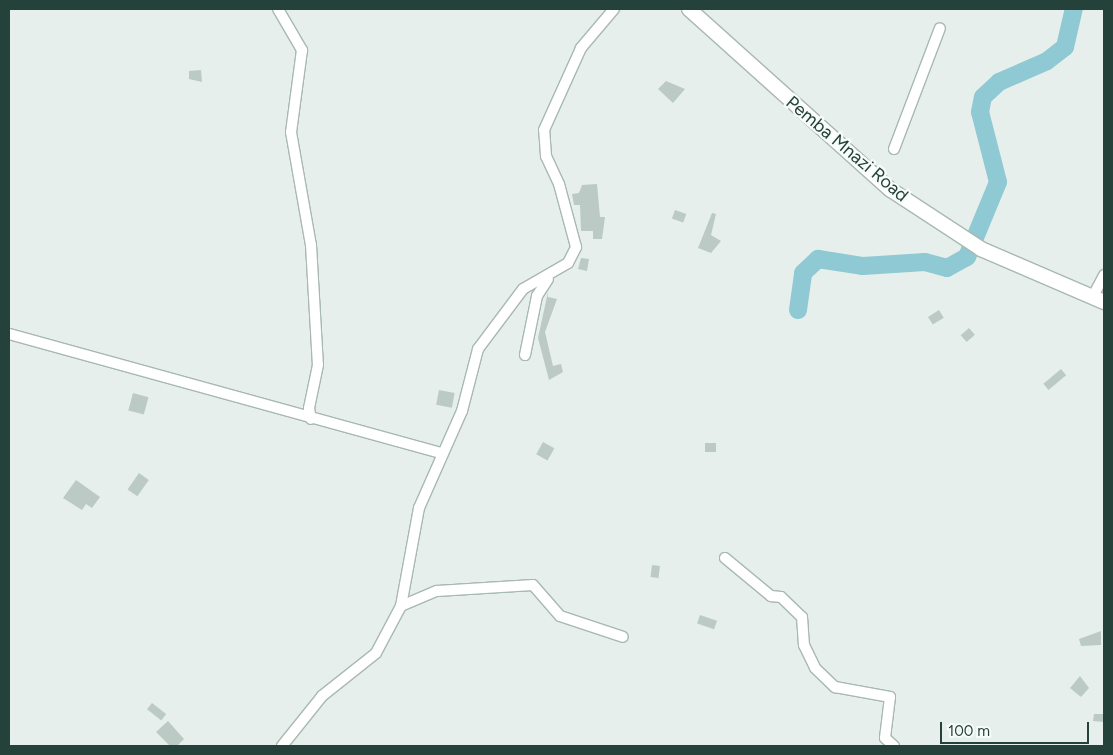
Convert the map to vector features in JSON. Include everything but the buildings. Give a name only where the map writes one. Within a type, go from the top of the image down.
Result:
[{"type":"main road","name":"Pemba Mnazi Road","points":[[689,9],[891,190],[981,249],[1098,300]]},
{"type":"street","points":[[278,9],[302,50],[291,132],[311,245],[318,365],[309,408],[311,419]]},
{"type":"street","points":[[282,746],[322,696],[376,653],[401,606],[413,527],[442,453],[462,411],[478,349],[486,335],[523,289],[549,278],[568,263],[576,248],[559,184],[546,156],[544,130],[581,48],[614,9]]},
{"type":"street","points":[[894,150],[940,28]]},
{"type":"street","points":[[1098,300],[1104,275]]},
{"type":"street","points":[[525,355],[537,296],[549,278]]},
{"type":"street","points":[[9,334],[311,419],[442,453]]},
{"type":"street","points":[[724,558],[771,596],[781,597],[802,617],[804,646],[815,668],[835,687],[890,696],[885,738],[894,746]]},
{"type":"street","points":[[401,606],[437,591],[533,585],[560,616],[623,637]]},
{"type":"waterway","points":[[798,310],[803,273],[818,259],[863,266],[925,262],[947,268],[967,257],[998,182],[980,112],[983,97],[999,82],[1047,61],[1065,47],[1074,9]]}]
